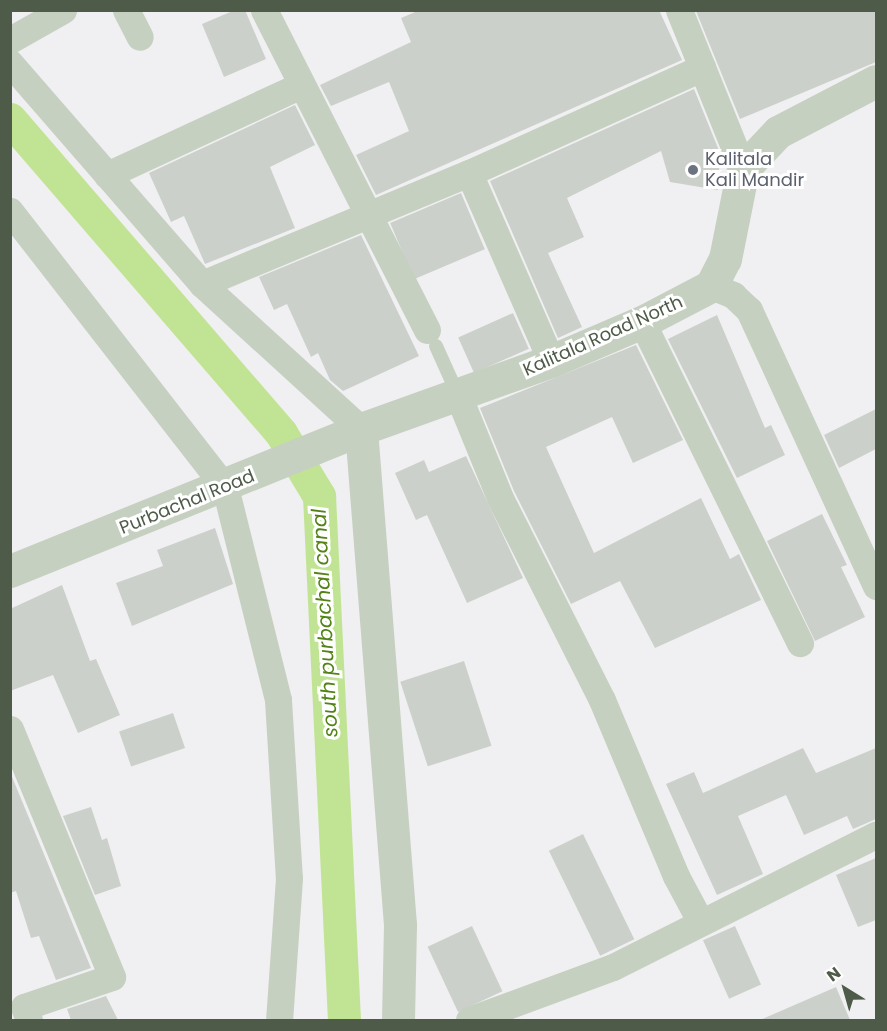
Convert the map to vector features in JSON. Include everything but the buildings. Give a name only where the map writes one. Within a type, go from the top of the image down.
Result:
[{"type":"street","points":[[10,39],[63,10]]},
{"type":"street","points":[[126,10],[140,37]]},
{"type":"street","points":[[264,10],[432,338]]},
{"type":"street","points":[[679,10],[743,168]]},
{"type":"street","points":[[10,63],[202,284],[362,429],[400,925],[398,1020]]},
{"type":"street","points":[[202,284],[469,172],[702,68]]},
{"type":"street","points":[[876,81],[778,132],[743,168],[725,259],[711,286],[733,295],[749,310],[876,586]]},
{"type":"street","points":[[107,175],[302,85]]},
{"type":"street","points":[[469,172],[551,362]]},
{"type":"street","points":[[10,211],[238,482],[278,700],[289,878],[279,1020]]},
{"type":"street","name":"Kalitala Road North","points":[[362,429],[551,362],[642,322],[711,286]]},
{"type":"street","points":[[642,322],[800,643]]},
{"type":"street","points":[[458,395],[500,498],[602,700],[676,876],[700,921]]},
{"type":"street","name":"Purbachal Road","points":[[10,572],[238,482],[362,429]]},
{"type":"street","points":[[10,729],[112,977],[21,1013]]},
{"type":"street","points":[[470,1020],[613,967],[700,921],[876,835]]},
{"type":"lane","points":[[432,338],[458,395]]},
{"type":"waterway","name":"south purbachal canal","points":[[10,119],[281,433],[319,496],[344,1020]]},
{"type":"place","name":"Kalitala Kali Mandir","points":[[693,170]]}]
